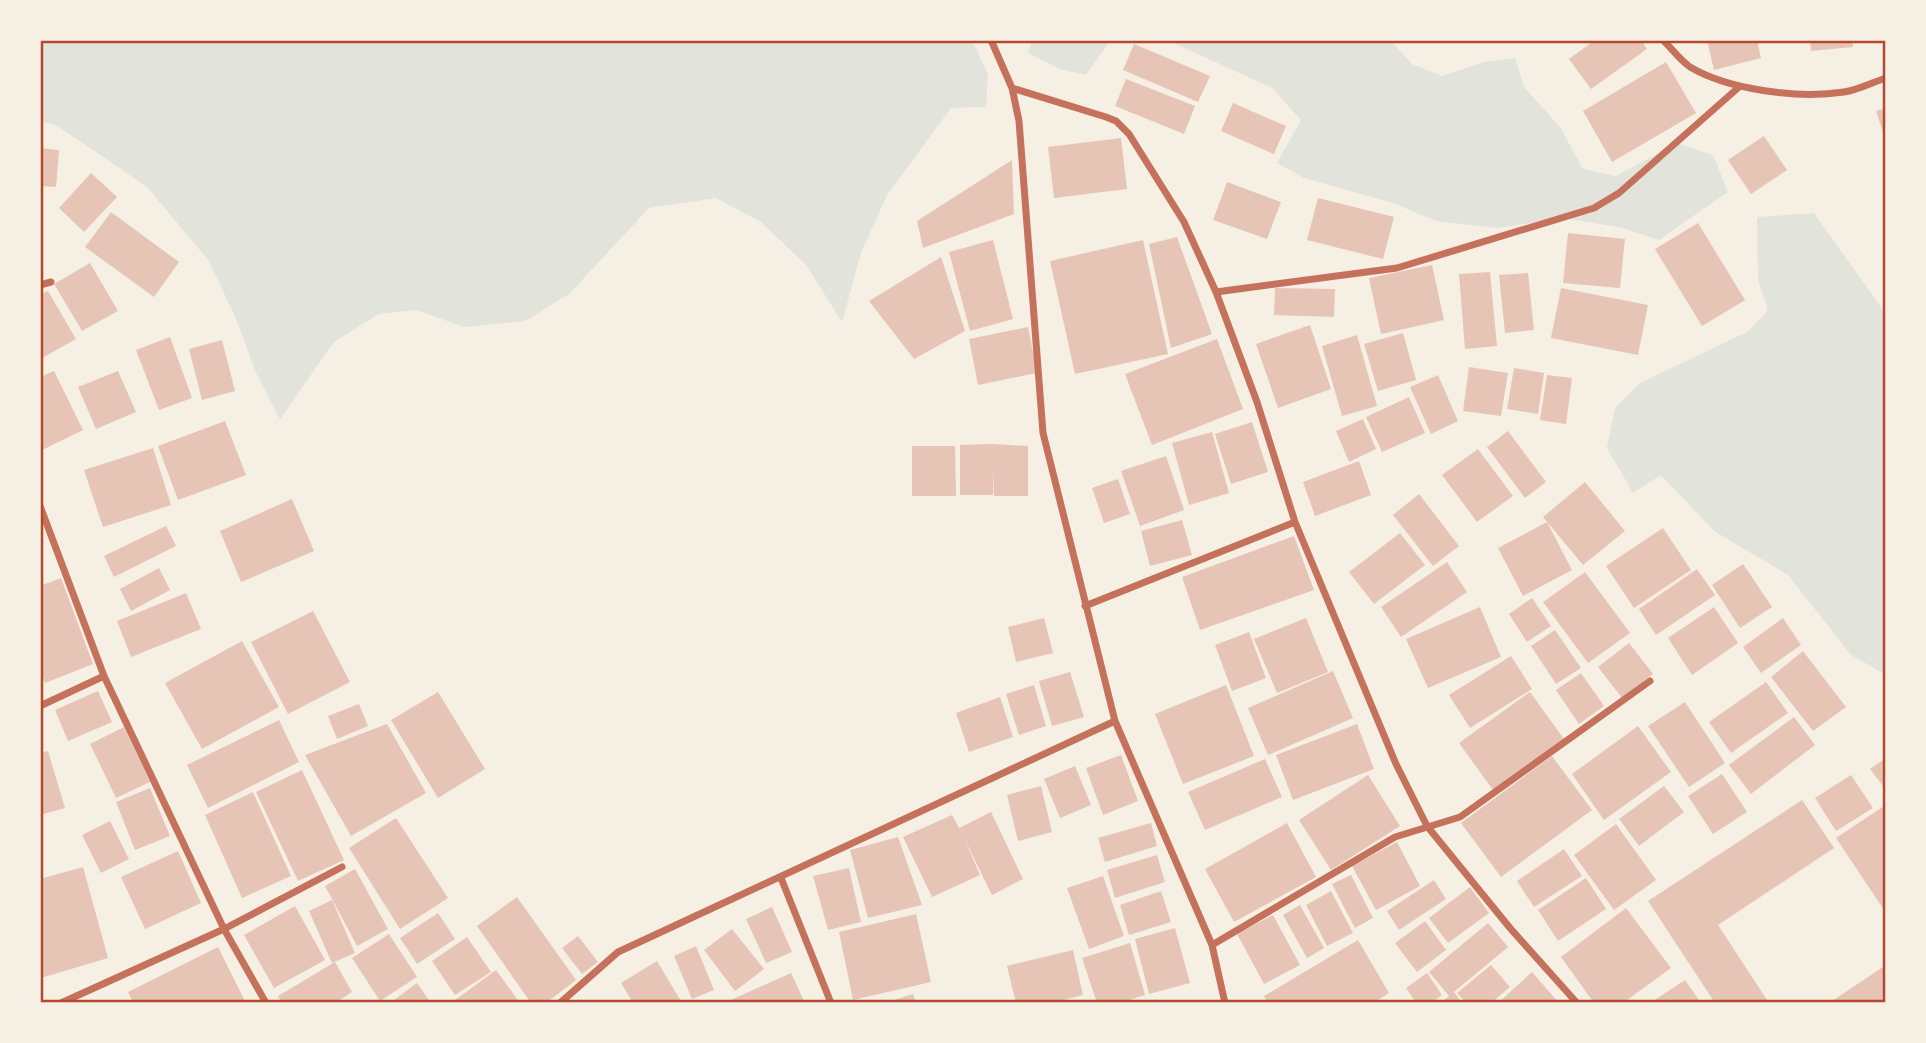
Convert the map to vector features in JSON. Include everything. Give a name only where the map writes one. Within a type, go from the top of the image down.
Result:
[{"type":"street","points":[[991,40],[1012,88],[1022,155],[1024,220],[1043,433],[1085,606],[1115,721],[1212,945],[1225,1003]]},
{"type":"street","points":[[1663,40],[1688,65],[1716,80],[1739,87],[1778,92],[1844,92],[1886,78]]},
{"type":"street","points":[[1216,292],[1397,268],[1594,208],[1619,193],[1739,87]]},
{"type":"street","points":[[1012,88],[1106,117],[1123,128],[1184,222],[1216,292],[1257,402],[1296,522],[1396,764],[1427,826],[1510,928],[1577,1003]]},
{"type":"street","points":[[40,285],[51,282]]},
{"type":"street","points":[[40,506],[104,676],[224,929],[266,1003]]},
{"type":"street","points":[[1085,606],[1296,522]]},
{"type":"street","points":[[40,706],[104,676]]},
{"type":"street","points":[[1212,945],[1395,837],[1460,817],[1650,681]]},
{"type":"street","points":[[560,1003],[618,952],[1115,721]]},
{"type":"street","points":[[61,1003],[224,929],[342,867]]},
{"type":"street","points":[[781,877],[831,1003]]},
{"type":"shaded area","points":[[40,40],[972,40],[988,74],[986,107],[951,108],[887,195],[861,253],[842,322],[806,265],[761,222],[716,198],[649,208],[569,294],[525,321],[464,327],[416,310],[379,314],[334,342],[280,419],[256,373],[236,319],[209,261],[147,187],[56,125],[40,121]]},
{"type":"shaded area","points":[[1032,40],[1111,40],[1086,75],[1060,69],[1028,53]]},
{"type":"shaded area","points":[[1167,40],[1390,40],[1412,64],[1442,76],[1484,62],[1515,58],[1524,87],[1560,127],[1583,169],[1616,176],[1677,143],[1713,155],[1728,192],[1659,240],[1623,228],[1564,218],[1497,228],[1436,221],[1393,203],[1304,178],[1277,163],[1301,120],[1272,88]]},
{"type":"shaded area","points":[[1814,213],[1886,314],[1886,675],[1851,655],[1788,575],[1714,531],[1661,475],[1633,493],[1607,448],[1615,408],[1640,383],[1747,332],[1768,310],[1758,280],[1757,217]]},
{"type":"building","points":[[1595,40],[1641,40],[1647,49],[1591,89],[1569,59]]},
{"type":"building","points":[[1707,40],[1757,40],[1761,58],[1714,70]]},
{"type":"building","points":[[1810,40],[1852,40],[1853,47],[1811,51]]},
{"type":"building","points":[[1134,44],[1210,76],[1198,102],[1123,70]]},
{"type":"building","points":[[1666,62],[1696,113],[1612,162],[1583,111]]},
{"type":"building","points":[[1126,79],[1195,106],[1184,134],[1115,106]]},
{"type":"building","points":[[1233,103],[1286,126],[1274,154],[1221,131]]},
{"type":"building","points":[[1886,108],[1886,138],[1885,138],[1876,111]]},
{"type":"building","points":[[1764,136],[1787,170],[1751,194],[1728,160]]},
{"type":"building","points":[[1121,138],[1127,189],[1054,198],[1048,147]]},
{"type":"building","points":[[40,148],[59,150],[56,187],[40,186]]},
{"type":"building","points":[[1012,160],[1014,214],[923,248],[917,221]]},
{"type":"building","points":[[91,173],[117,197],[84,232],[59,208]]},
{"type":"building","points":[[1227,182],[1281,202],[1267,239],[1213,220]]},
{"type":"building","points":[[1318,198],[1394,217],[1383,259],[1307,240]]},
{"type":"building","points":[[111,212],[179,262],[154,297],[85,247]]},
{"type":"building","points":[[1698,223],[1745,300],[1702,326],[1655,249]]},
{"type":"building","points":[[1568,233],[1625,239],[1620,288],[1563,283]]},
{"type":"building","points":[[1177,237],[1212,334],[1171,348],[1149,244]]},
{"type":"building","points":[[993,240],[1013,319],[970,331],[949,252]]},
{"type":"building","points":[[1143,240],[1168,354],[1075,374],[1050,261]]},
{"type":"building","points":[[941,257],[965,331],[914,359],[869,301]]},
{"type":"building","points":[[90,263],[118,311],[82,331],[54,284]]},
{"type":"building","points":[[1432,265],[1444,320],[1381,334],[1369,278]]},
{"type":"building","points":[[1490,272],[1497,346],[1465,349],[1459,274]]},
{"type":"building","points":[[1528,273],[1534,330],[1505,333],[1499,275]]},
{"type":"building","points":[[1275,288],[1335,289],[1334,317],[1274,315]]},
{"type":"building","points":[[1561,288],[1648,305],[1638,355],[1551,338]]},
{"type":"building","points":[[48,291],[76,339],[42,358],[40,295]]},
{"type":"building","points":[[1310,325],[1331,389],[1278,408],[1256,344]]},
{"type":"building","points":[[1028,327],[1037,373],[978,385],[969,339]]},
{"type":"building","points":[[1403,333],[1416,380],[1378,391],[1364,344]]},
{"type":"building","points":[[1357,335],[1377,406],[1342,416],[1322,346]]},
{"type":"building","points":[[170,337],[192,398],[159,410],[136,350]]},
{"type":"building","points":[[1217,339],[1243,409],[1152,445],[1125,374]]},
{"type":"building","points":[[222,340],[235,391],[202,400],[189,349]]},
{"type":"building","points":[[1469,367],[1508,373],[1501,416],[1463,411]]},
{"type":"building","points":[[1514,368],[1544,373],[1538,414],[1507,409]]},
{"type":"building","points":[[54,371],[83,430],[40,451],[40,377]]},
{"type":"building","points":[[118,371],[136,412],[96,429],[78,387]]},
{"type":"building","points":[[1438,375],[1458,421],[1431,434],[1410,387]]},
{"type":"building","points":[[1547,375],[1572,378],[1566,424],[1540,420]]},
{"type":"building","points":[[1409,397],[1425,433],[1382,452],[1366,417]]},
{"type":"building","points":[[1363,419],[1376,449],[1349,462],[1336,431]]},
{"type":"building","points":[[225,421],[246,475],[178,500],[158,446]]},
{"type":"building","points":[[1252,422],[1268,472],[1231,484],[1215,434]]},
{"type":"building","points":[[1508,431],[1546,482],[1525,498],[1487,447]]},
{"type":"building","points":[[1212,432],[1229,493],[1189,505],[1172,443]]},
{"type":"building","points":[[960,445],[1028,446],[1028,496],[994,496],[994,469],[993,495],[960,495]]},
{"type":"building","points":[[912,446],[955,446],[956,496],[912,496]]},
{"type":"building","points":[[153,448],[171,505],[103,527],[84,470]]},
{"type":"building","points":[[1478,449],[1513,496],[1477,522],[1442,475]]},
{"type":"building","points":[[1166,456],[1184,510],[1140,526],[1121,471]]},
{"type":"building","points":[[1359,461],[1371,495],[1315,516],[1303,482]]},
{"type":"building","points":[[1118,479],[1130,514],[1104,523],[1092,488]]},
{"type":"building","points":[[1585,482],[1625,531],[1583,565],[1543,517]]},
{"type":"building","points":[[1419,494],[1459,546],[1433,566],[1393,515]]},
{"type":"building","points":[[292,499],[314,551],[241,582],[220,531]]},
{"type":"building","points":[[1182,520],[1192,555],[1150,566],[1141,531]]},
{"type":"building","points":[[1547,522],[1572,570],[1523,596],[1498,548]]},
{"type":"building","points":[[166,526],[176,546],[114,577],[104,556]]},
{"type":"building","points":[[1663,528],[1691,570],[1634,608],[1606,566]]},
{"type":"building","points":[[1400,533],[1425,565],[1374,604],[1349,572]]},
{"type":"building","points":[[1294,536],[1314,590],[1200,630],[1182,577]]},
{"type":"building","points":[[1447,562],[1467,592],[1401,637],[1381,607]]},
{"type":"building","points":[[1743,564],[1772,607],[1740,628],[1712,585]]},
{"type":"building","points":[[159,568],[170,590],[131,611],[120,589]]},
{"type":"building","points":[[1697,569],[1715,595],[1656,635],[1639,609]]},
{"type":"building","points":[[1585,572],[1630,633],[1588,663],[1543,602]]},
{"type":"building","points":[[61,578],[93,664],[45,683],[40,669],[40,586]]},
{"type":"building","points":[[186,593],[201,629],[131,657],[117,621]]},
{"type":"building","points":[[1532,598],[1551,626],[1527,642],[1509,614]]},
{"type":"building","points":[[1480,607],[1501,657],[1428,688],[1406,639]]},
{"type":"building","points":[[1714,607],[1738,643],[1692,675],[1668,638]]},
{"type":"building","points":[[313,611],[350,682],[288,714],[251,642]]},
{"type":"building","points":[[1044,618],[1053,653],[1016,662],[1008,627]]},
{"type":"building","points":[[1306,618],[1328,672],[1277,693],[1254,639]]},
{"type":"building","points":[[1783,618],[1801,645],[1761,673],[1743,647]]},
{"type":"building","points":[[1555,630],[1581,668],[1556,684],[1531,646]]},
{"type":"building","points":[[1249,632],[1266,678],[1232,691],[1215,645]]},
{"type":"building","points":[[242,641],[279,707],[202,749],[165,683]]},
{"type":"building","points":[[1629,643],[1653,674],[1622,698],[1598,667]]},
{"type":"building","points":[[1803,651],[1846,707],[1813,731],[1771,677]]},
{"type":"building","points":[[1511,656],[1532,689],[1470,728],[1449,695]]},
{"type":"building","points":[[1333,671],[1353,718],[1268,755],[1248,708]]},
{"type":"building","points":[[1070,672],[1084,717],[1052,726],[1039,681]]},
{"type":"building","points":[[1581,673],[1604,706],[1579,724],[1556,690]]},
{"type":"building","points":[[1766,682],[1788,713],[1731,753],[1709,722]]},
{"type":"building","points":[[1034,685],[1046,726],[1019,735],[1006,694]]},
{"type":"building","points":[[1226,685],[1254,756],[1183,784],[1155,714]]},
{"type":"building","points":[[98,691],[112,722],[68,741],[55,710]]},
{"type":"building","points":[[438,692],[485,769],[438,798],[391,720]]},
{"type":"building","points":[[1530,692],[1564,739],[1493,790],[1459,743]]},
{"type":"building","points":[[1000,697],[1013,737],[969,752],[956,713]]},
{"type":"building","points":[[1685,702],[1725,763],[1689,787],[1648,726]]},
{"type":"building","points":[[359,704],[368,726],[337,739],[328,716]]},
{"type":"building","points":[[1794,717],[1815,745],[1751,794],[1729,765]]},
{"type":"building","points":[[279,720],[299,762],[208,808],[187,765]]},
{"type":"building","points":[[387,724],[426,793],[351,836],[305,755]]},
{"type":"building","points":[[1357,724],[1374,769],[1293,800],[1276,755]]},
{"type":"building","points":[[1638,726],[1671,772],[1604,820],[1572,774]]},
{"type":"building","points":[[124,727],[150,782],[116,798],[90,744]]},
{"type":"building","points":[[48,751],[65,808],[40,815],[40,753]]},
{"type":"building","points":[[1121,755],[1138,801],[1103,815],[1086,768]]},
{"type":"building","points":[[1552,756],[1592,810],[1501,877],[1461,823]]},
{"type":"building","points":[[1265,759],[1282,797],[1205,830],[1188,792]]},
{"type":"building","points":[[1883,760],[1886,764],[1886,790],[1870,769]]},
{"type":"building","points":[[1075,766],[1091,805],[1060,818],[1044,779]]},
{"type":"building","points":[[302,770],[344,860],[298,881],[256,792]]},
{"type":"building","points":[[1722,774],[1747,812],[1713,834],[1688,796]]},
{"type":"building","points":[[1368,775],[1400,826],[1331,870],[1299,820]]},
{"type":"building","points":[[1851,775],[1873,808],[1836,831],[1815,798]]},
{"type":"building","points":[[1041,786],[1052,832],[1018,841],[1007,795]]},
{"type":"building","points":[[1664,786],[1684,812],[1639,846],[1619,819]]},
{"type":"building","points":[[150,788],[170,836],[135,850],[116,802]]},
{"type":"building","points":[[253,792],[291,876],[242,898],[205,815]]},
{"type":"building","points":[[1802,800],[1834,848],[1718,925],[1769,1003],[1715,1003],[1648,901]]},
{"type":"building","points":[[1884,806],[1886,808],[1886,913],[1836,838]]},
{"type":"building","points":[[991,812],[1023,879],[992,895],[964,838],[980,875],[932,897],[903,837],[952,815],[959,828]]},
{"type":"building","points":[[396,818],[448,898],[400,929],[349,848]]},
{"type":"building","points":[[110,821],[129,859],[101,873],[82,835]]},
{"type":"building","points":[[1151,823],[1157,846],[1105,862],[1098,838]]},
{"type":"building","points":[[1287,823],[1316,877],[1234,922],[1205,869]]},
{"type":"building","points":[[1616,824],[1656,880],[1614,910],[1574,855]]},
{"type":"building","points":[[898,837],[922,905],[868,918],[850,850]]},
{"type":"building","points":[[1397,842],[1420,886],[1376,910],[1352,866]]},
{"type":"building","points":[[1564,849],[1582,876],[1534,907],[1517,881]]},
{"type":"building","points":[[178,851],[201,903],[145,929],[121,877]]},
{"type":"building","points":[[1157,855],[1165,882],[1115,898],[1107,870]]},
{"type":"building","points":[[83,867],[108,958],[41,978],[40,879]]},
{"type":"building","points":[[849,868],[861,922],[828,930],[813,876]]},
{"type":"building","points":[[355,869],[388,929],[357,946],[325,886]]},
{"type":"building","points":[[1351,875],[1373,918],[1355,928],[1332,884]]},
{"type":"building","points":[[1103,876],[1124,936],[1089,949],[1067,888]]},
{"type":"building","points":[[1586,878],[1606,909],[1558,941],[1538,910]]},
{"type":"building","points":[[1434,880],[1446,899],[1399,930],[1387,911]]},
{"type":"building","points":[[1470,887],[1489,913],[1448,943],[1429,918]]},
{"type":"building","points":[[1161,891],[1171,922],[1129,935],[1120,905]]},
{"type":"building","points":[[1331,891],[1353,933],[1327,946],[1306,905]]},
{"type":"building","points":[[517,897],[576,980],[546,1003],[531,1003],[477,926]]},
{"type":"building","points":[[332,900],[355,953],[332,963],[309,911]]},
{"type":"building","points":[[1300,905],[1324,948],[1307,958],[1283,915]]},
{"type":"building","points":[[295,906],[325,960],[274,988],[244,935]]},
{"type":"building","points":[[772,907],[792,952],[766,963],[746,919]]},
{"type":"building","points":[[1626,908],[1671,968],[1623,1003],[1594,1003],[1561,957]]},
{"type":"building","points":[[438,913],[455,939],[417,964],[400,938]]},
{"type":"building","points":[[916,914],[931,982],[853,1000],[839,932]]},
{"type":"building","points":[[1273,915],[1300,965],[1264,984],[1237,934]]},
{"type":"building","points":[[1425,921],[1446,950],[1417,972],[1395,943]]},
{"type":"building","points":[[1488,923],[1508,947],[1454,992],[1462,1003],[1440,1003],[1449,996],[1429,972]]},
{"type":"building","points":[[1175,928],[1190,983],[1149,994],[1135,939]]},
{"type":"building","points":[[732,929],[764,969],[735,991],[704,950]]},
{"type":"building","points":[[389,934],[417,977],[380,1001],[352,958]]},
{"type":"building","points":[[578,936],[598,962],[582,974],[562,948]]},
{"type":"building","points":[[467,937],[491,972],[455,995],[432,961]]},
{"type":"building","points":[[1358,940],[1389,993],[1373,1003],[1268,1003],[1264,996]]},
{"type":"building","points":[[1130,943],[1145,995],[1120,1003],[1097,1003],[1082,958]]},
{"type":"building","points":[[696,946],[714,990],[692,999],[674,956]]},
{"type":"building","points":[[218,947],[246,1003],[133,1003],[128,992]]},
{"type":"building","points":[[1073,950],[1083,995],[1052,1003],[1016,1003],[1007,966]]},
{"type":"building","points":[[657,961],[682,1003],[633,1003],[621,983]]},
{"type":"building","points":[[335,962],[352,992],[335,1003],[282,1003],[278,996]]},
{"type":"building","points":[[1491,965],[1510,987],[1491,1003],[1466,1003],[1457,993]]},
{"type":"building","points":[[1886,965],[1886,1003],[1829,1003]]},
{"type":"building","points":[[496,970],[520,1003],[451,1003]]},
{"type":"building","points":[[1532,972],[1559,1003],[1498,1003]]},
{"type":"building","points":[[791,973],[805,1003],[724,1003]]},
{"type":"building","points":[[1427,973],[1442,995],[1431,1003],[1416,1003],[1406,988]]},
{"type":"building","points":[[1685,980],[1701,1003],[1650,1003]]},
{"type":"building","points":[[417,983],[431,1003],[390,1003]]},
{"type":"building","points":[[913,994],[916,1003],[888,1003],[888,1002]]}]
